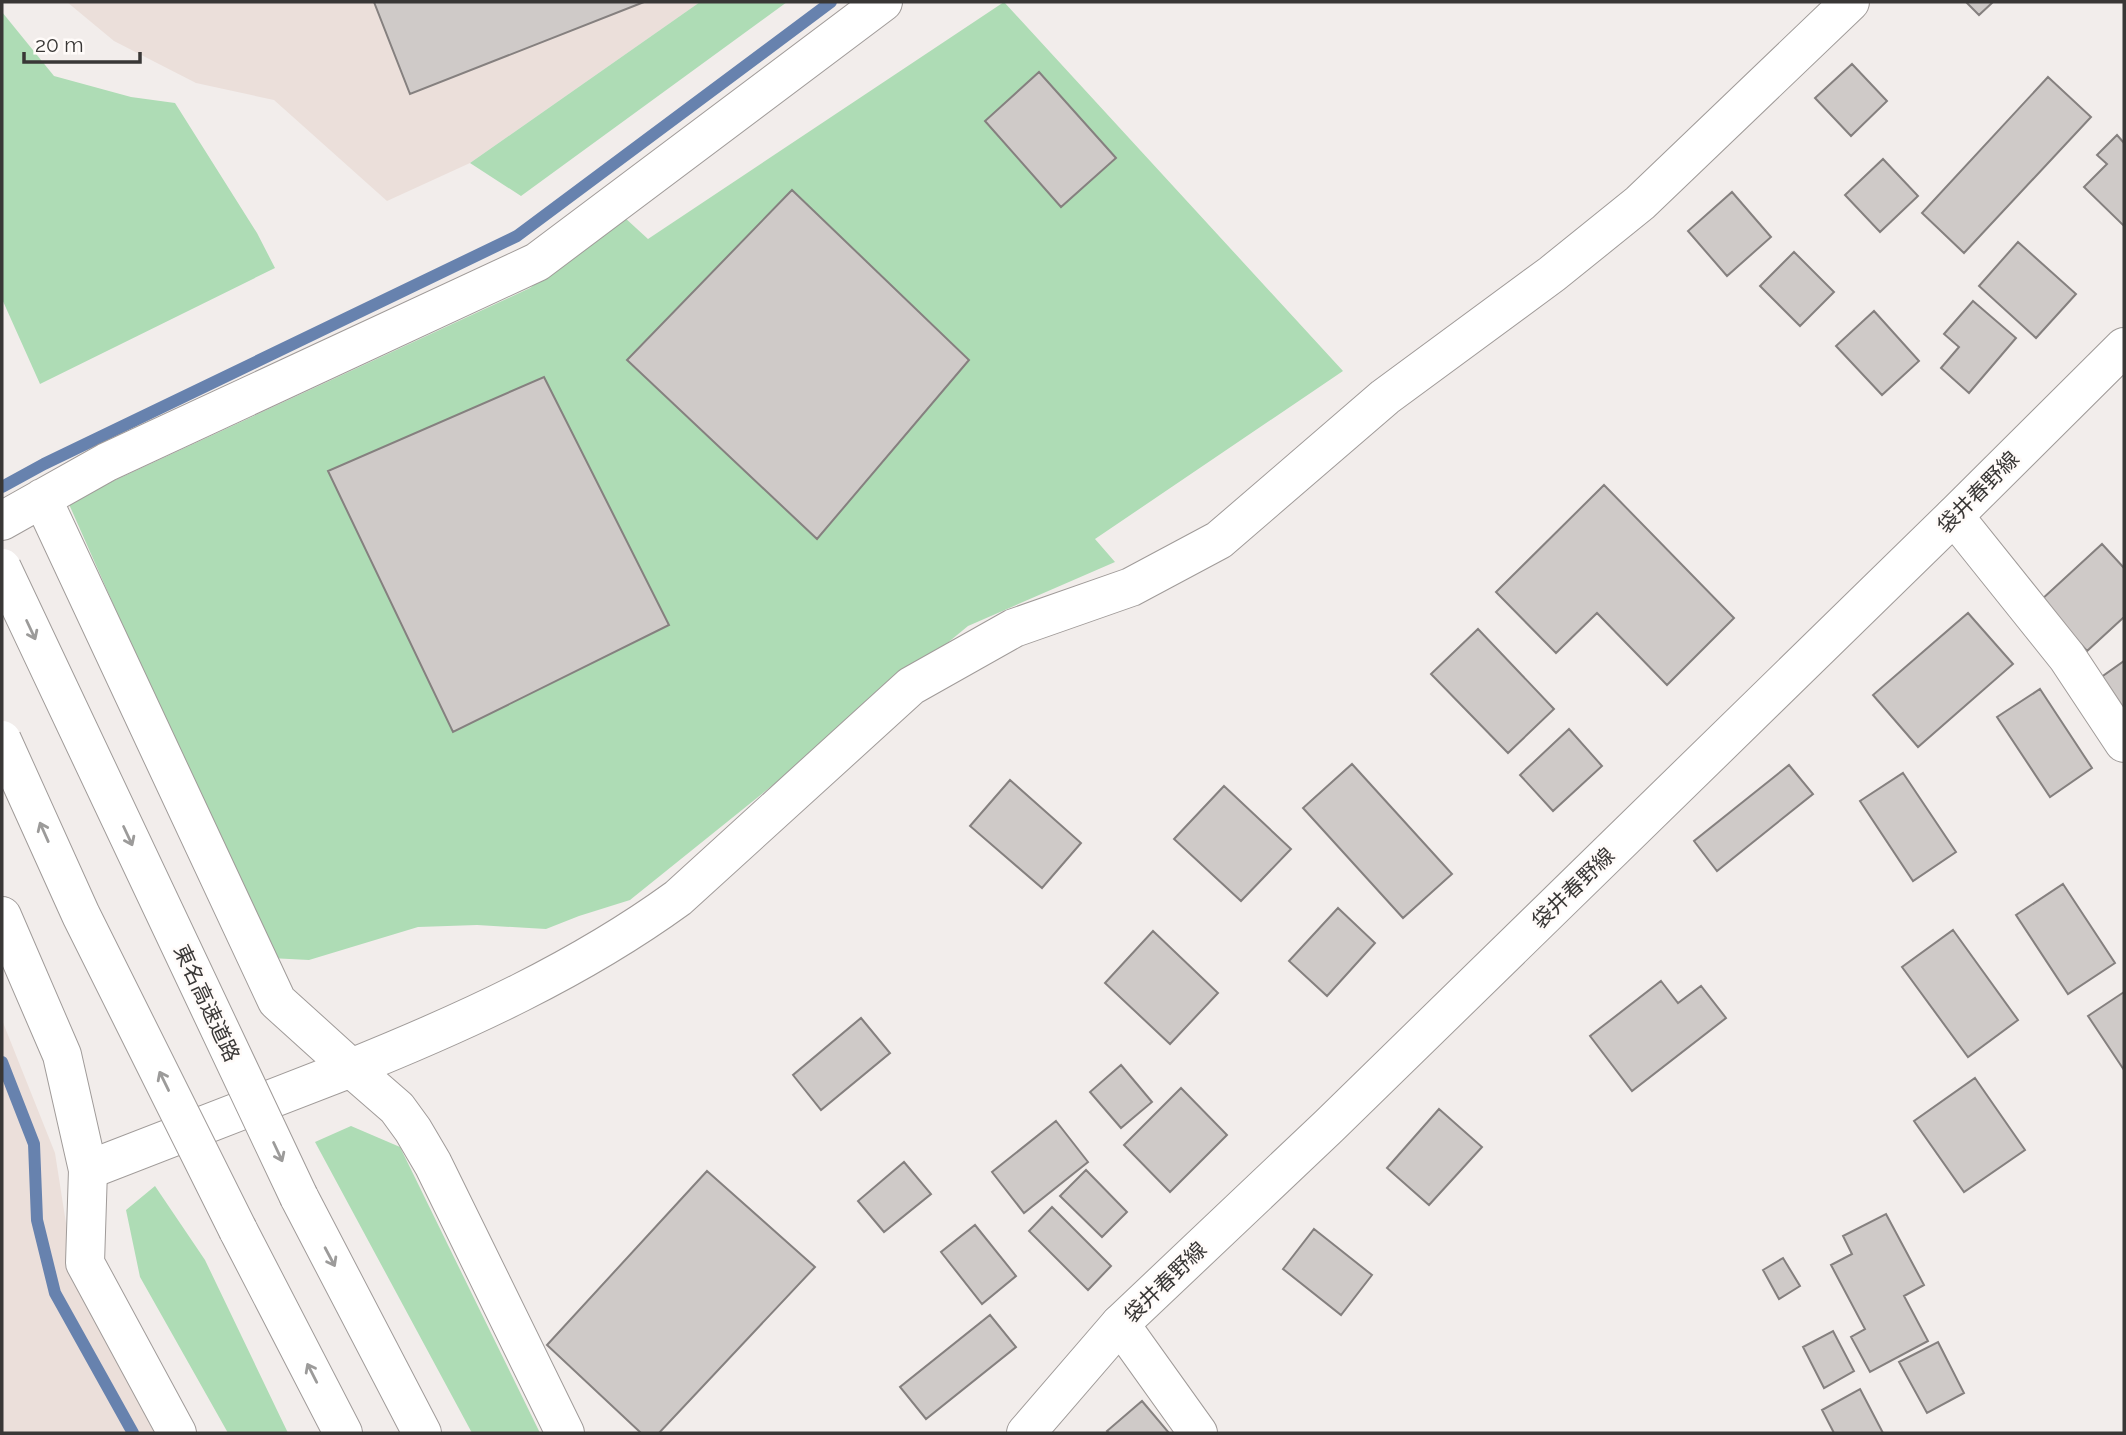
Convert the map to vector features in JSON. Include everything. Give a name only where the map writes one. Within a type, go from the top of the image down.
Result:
[{"type":"main road","points":[[2,521],[107,462],[537,262],[883,2]]},
{"type":"main road","points":[[88,1170],[402,1047],[542,982],[646,922],[678,898],[911,686],[1014,628],[1131,587],[1219,540],[1385,397],[1552,274],[1640,203],[1850,2]]},
{"type":"main road","name":"袋井春野線","points":[[1026,1433],[1120,1324],[1349,1107],[2124,347]]},
{"type":"main road","points":[[42,498],[277,1001],[397,1108],[413,1130],[433,1164],[565,1433]]},
{"type":"main road","points":[[1954,516],[2067,657],[2124,743]]},
{"type":"main road","name":"東名高速道路","points":[[2,568],[299,1197],[422,1433]]},
{"type":"main road","points":[[2,740],[81,915],[343,1433]]},
{"type":"main road","points":[[2,916],[62,1055],[88,1170],[85,1264],[177,1433]]},
{"type":"main road","points":[[1120,1324],[1198,1433]]},
{"type":"shaded area","points":[[67,2],[700,2],[470,163],[387,201],[274,100],[196,83],[114,41]]},
{"type":"shaded area","points":[[2,1020],[55,1153],[73,1268],[154,1433],[2,1433]]},
{"type":"green space","points":[[700,2],[787,2],[521,196],[470,163]]},
{"type":"green space","points":[[1004,2],[1343,371],[1095,539],[1115,562],[968,626],[630,900],[546,929],[477,925],[418,927],[309,960],[270,958],[68,502],[530,288],[624,217],[648,239]]},
{"type":"green space","points":[[2,12],[54,76],[131,97],[175,103],[257,233],[275,268],[40,384],[2,299]]},
{"type":"green space","points":[[351,1126],[400,1147],[540,1433],[472,1433],[315,1142]]},
{"type":"green space","points":[[155,1186],[205,1260],[288,1433],[228,1433],[140,1277],[126,1210]]},
{"type":"building","points":[[374,2],[644,2],[410,94]]},
{"type":"building","points":[[1966,2],[1993,2],[1979,15]]},
{"type":"building","points":[[1852,64],[1887,101],[1851,136],[1815,98]]},
{"type":"building","points":[[1039,72],[1116,158],[1061,207],[985,121]]},
{"type":"building","points":[[2048,77],[2091,117],[1964,253],[1922,213]]},
{"type":"building","points":[[2117,135],[2124,143],[2124,226],[2084,187],[2107,164],[2097,155]]},
{"type":"building","points":[[1883,159],[1918,196],[1880,232],[1845,195]]},
{"type":"building","points":[[792,190],[969,360],[817,539],[627,360]]},
{"type":"building","points":[[1732,192],[1771,237],[1727,276],[1688,231]]},
{"type":"building","points":[[2018,242],[2076,294],[2036,338],[1979,286]]},
{"type":"building","points":[[1794,252],[1834,292],[1800,326],[1760,286]]},
{"type":"building","points":[[1973,301],[2016,338],[1969,393],[1941,368],[1959,347],[1944,334]]},
{"type":"building","points":[[1874,311],[1919,361],[1882,395],[1836,346]]},
{"type":"building","points":[[544,377],[669,625],[453,732],[328,471]]},
{"type":"building","points":[[1604,485],[1734,618],[1667,685],[1597,613],[1556,653],[1496,592]]},
{"type":"building","points":[[2102,544],[2124,568],[2124,617],[2087,651],[2041,600]]},
{"type":"building","points":[[1968,613],[2013,664],[1918,747],[1873,695]]},
{"type":"building","points":[[1478,629],[1554,709],[1508,753],[1431,674]]},
{"type":"building","points":[[2124,661],[2124,710],[2100,678]]},
{"type":"building","points":[[2040,689],[2092,768],[2050,797],[1997,717]]},
{"type":"building","points":[[1569,729],[1602,766],[1553,811],[1520,775]]},
{"type":"building","points":[[1352,764],[1452,874],[1403,918],[1303,808]]},
{"type":"building","points":[[1789,765],[1813,794],[1717,871],[1694,841]]},
{"type":"building","points":[[1903,773],[1956,852],[1913,881],[1860,801]]},
{"type":"building","points":[[1010,780],[1081,843],[1042,888],[970,826]]},
{"type":"building","points":[[1224,786],[1291,849],[1241,901],[1174,839]]},
{"type":"building","points":[[2063,884],[2115,963],[2068,994],[2016,915]]},
{"type":"building","points":[[1338,908],[1375,943],[1327,996],[1289,961]]},
{"type":"building","points":[[1953,930],[2018,1020],[1968,1057],[1902,967]]},
{"type":"building","points":[[1153,931],[1218,993],[1170,1044],[1105,983]]},
{"type":"building","points":[[1661,981],[1678,1003],[1701,986],[1726,1018],[1632,1091],[1590,1036]]},
{"type":"building","points":[[2124,992],[2124,1070],[2088,1016]]},
{"type":"building","points":[[861,1018],[890,1053],[821,1110],[793,1075]]},
{"type":"building","points":[[1121,1065],[1152,1102],[1121,1128],[1090,1092]]},
{"type":"building","points":[[1975,1078],[2025,1150],[1964,1192],[1914,1121]]},
{"type":"building","points":[[1181,1088],[1227,1135],[1170,1192],[1124,1145]]},
{"type":"building","points":[[1439,1109],[1482,1147],[1429,1205],[1387,1168]]},
{"type":"building","points":[[1056,1121],[1088,1162],[1024,1213],[992,1172]]},
{"type":"building","points":[[904,1162],[931,1194],[884,1232],[858,1201]]},
{"type":"building","points":[[1086,1170],[1127,1212],[1102,1237],[1060,1196]]},
{"type":"building","points":[[707,1171],[815,1267],[659,1433],[641,1433],[547,1345]]},
{"type":"building","points":[[1052,1207],[1111,1266],[1088,1290],[1029,1231]]},
{"type":"building","points":[[1886,1214],[1924,1285],[1904,1296],[1928,1341],[1870,1372],[1851,1337],[1865,1329],[1831,1265],[1852,1254],[1843,1236]]},
{"type":"building","points":[[975,1225],[1016,1276],[982,1304],[941,1252]]},
{"type":"building","points":[[1314,1229],[1372,1275],[1341,1315],[1283,1269]]},
{"type":"building","points":[[1783,1258],[1800,1286],[1779,1299],[1763,1270]]},
{"type":"building","points":[[990,1315],[1016,1347],[926,1419],[900,1387]]},
{"type":"building","points":[[1833,1331],[1854,1371],[1824,1388],[1803,1347]]},
{"type":"building","points":[[1938,1342],[1964,1393],[1927,1413],[1899,1362]]},
{"type":"building","points":[[1860,1389],[1883,1433],[1834,1433],[1822,1410]]},
{"type":"building","points":[[1142,1401],[1169,1433],[1107,1431]]},
{"type":"waterway","points":[[2,487],[44,464],[517,236],[831,2]]},
{"type":"waterway","points":[[2,1062],[34,1144],[37,1220],[55,1293],[133,1433]]}]
